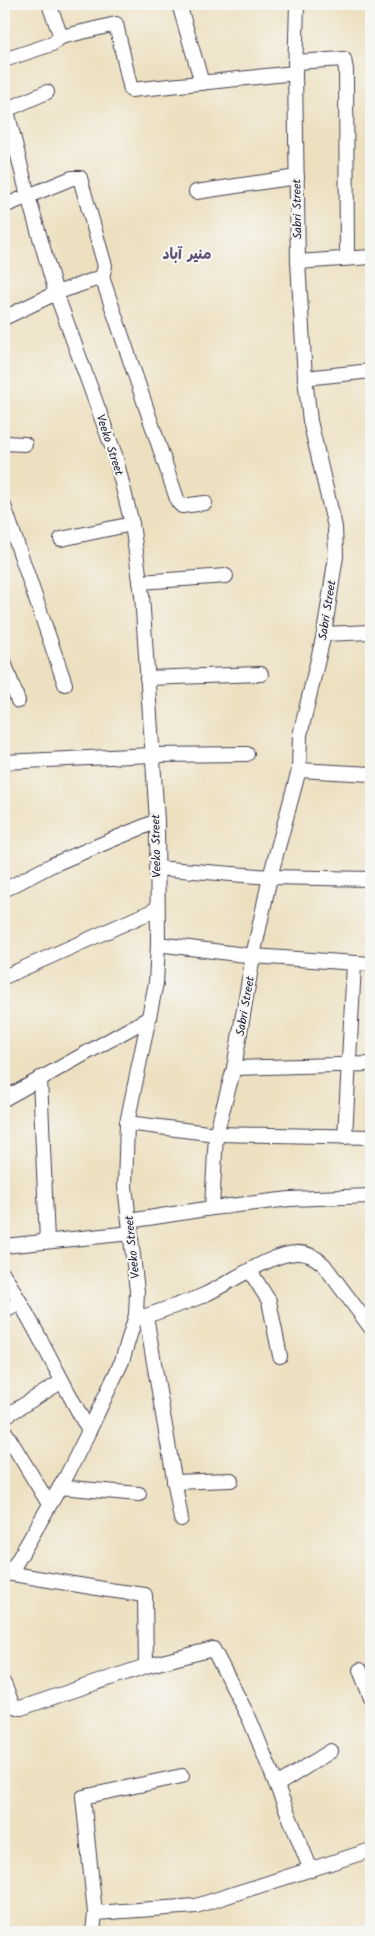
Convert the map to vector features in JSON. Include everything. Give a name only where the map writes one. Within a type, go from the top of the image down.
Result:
[{"type":"street","points":[[49,4],[61,37]]},
{"type":"street","points":[[179,4],[202,84]]},
{"type":"street","name":"Sabri Street","points":[[212,1208],[216,1134],[234,1068],[253,956],[270,877],[299,770],[300,735],[324,634],[336,556],[335,527],[310,421],[305,378],[298,262],[295,67],[297,4]]},
{"type":"street","points":[[4,60],[52,44],[61,37],[116,24],[131,90],[202,84],[344,59],[346,70],[347,258]]},
{"type":"street","points":[[5,105],[47,92]]},
{"type":"street","name":"Veeko Street","points":[[5,105],[28,196],[56,293],[115,455],[132,524],[140,582],[157,821],[158,944],[156,983],[127,1123],[125,1186],[141,1316],[89,1431],[60,1487],[16,1565],[6,1574]]},
{"type":"street","points":[[196,192],[297,177]]},
{"type":"street","points":[[4,206],[72,178],[80,178],[105,266],[102,277],[178,502],[182,506],[205,503]]},
{"type":"street","points":[[298,262],[371,257]]},
{"type":"street","points":[[4,318],[56,293],[102,277]]},
{"type":"street","points":[[305,378],[371,371]]},
{"type":"street","points":[[4,442],[25,444]]},
{"type":"street","points":[[4,506],[65,684]]},
{"type":"street","points":[[60,539],[132,524]]},
{"type":"street","points":[[140,582],[226,576]]},
{"type":"street","points":[[324,634],[371,632]]},
{"type":"street","points":[[4,662],[18,701]]},
{"type":"street","points":[[147,678],[261,674]]},
{"type":"street","points":[[4,762],[152,755],[247,754]]},
{"type":"street","points":[[299,770],[371,774]]},
{"type":"street","points":[[4,890],[52,865],[157,821]]},
{"type":"street","points":[[156,868],[270,877],[371,879]]},
{"type":"street","points":[[4,977],[157,908]]},
{"type":"street","points":[[158,944],[253,956],[371,964]]},
{"type":"street","points":[[345,1137],[354,964]]},
{"type":"street","points":[[4,1099],[149,1018]]},
{"type":"street","points":[[234,1068],[371,1064]]},
{"type":"street","points":[[40,1078],[47,1241]]},
{"type":"street","points":[[127,1123],[216,1134],[371,1137]]},
{"type":"street","points":[[4,1246],[130,1227],[212,1208],[290,1199],[371,1196]]},
{"type":"street","points":[[181,1519],[141,1316],[204,1295],[276,1259],[296,1253],[308,1254],[324,1265],[371,1328]]},
{"type":"street","points":[[250,1271],[269,1301],[280,1356]]},
{"type":"street","points":[[4,1275],[89,1431]]},
{"type":"street","points":[[4,1312],[20,1302]]},
{"type":"street","points":[[4,1417],[61,1382]]},
{"type":"street","points":[[4,1430],[49,1504]]},
{"type":"street","points":[[174,1482],[231,1480]]},
{"type":"street","points":[[60,1487],[139,1494]]},
{"type":"street","points":[[6,1574],[146,1595],[146,1666]]},
{"type":"street","points":[[4,1684],[13,1706],[21,1708],[86,1688],[146,1666],[212,1649],[250,1720],[311,1870]]},
{"type":"street","points":[[360,1670],[371,1698]]},
{"type":"street","points":[[276,1785],[331,1751]]},
{"type":"street","points":[[93,1932],[95,1913],[83,1797],[182,1776]]},
{"type":"street","points":[[95,1913],[196,1906],[371,1850]]},
{"type":"district","name":"منیر آباد","points":[[187,254]]}]
